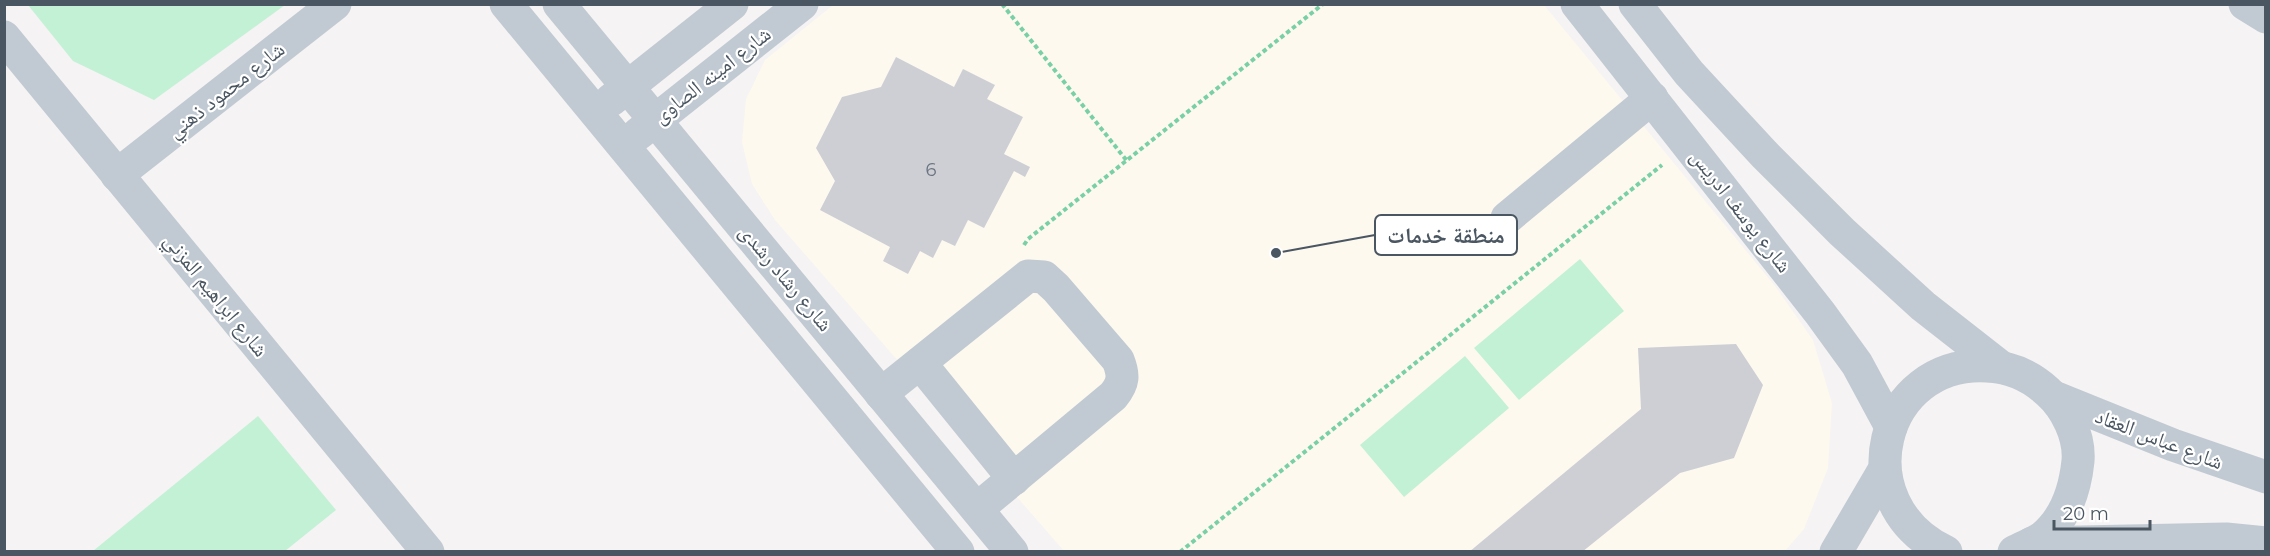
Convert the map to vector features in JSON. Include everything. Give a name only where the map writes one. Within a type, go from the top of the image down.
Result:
[{"type":"street","name":"شارع محمود ذهني","points":[[117,175],[335,4]]},
{"type":"street","name":"شارع رشاد رشدى","points":[[506,4],[958,552]]},
{"type":"street","name":"شارع رشاد رشدى","points":[[559,4],[1012,552]]},
{"type":"street","name":"شارع امينه الصاوى","points":[[595,112],[732,4]]},
{"type":"street","name":"شارع امينه الصاوى","points":[[622,146],[802,4]]},
{"type":"street","name":"شارع يوسف ادريس","points":[[1577,4],[1783,263],[1857,364],[1891,427]]},
{"type":"street","points":[[1635,4],[1689,73],[1772,162],[1842,232],[1923,306],[2001,367]]},
{"type":"street","points":[[2245,4],[2265,17]]},
{"type":"street","name":"شارع ابراهيم المزني","points":[[4,38],[428,552]]},
{"type":"street","points":[[1507,218],[1652,98]]},
{"type":"street","points":[[881,394],[1028,276],[1044,278],[1056,288],[1118,360],[1123,372],[1122,386],[1113,396],[977,509]]},
{"type":"street","points":[[920,363],[1014,479]]},
{"type":"street","points":[[1946,552],[1913,530],[1899,513],[1889,492],[1884,470],[1885,448],[1891,427],[1902,407],[1920,386],[1945,372],[1972,365],[2001,367],[2020,373],[2038,383],[2054,397],[2071,423],[2078,454],[2076,485],[2063,514],[2042,537],[2023,547]]},
{"type":"street","name":"شارع عباس العقاد","points":[[2054,397],[2173,445],[2265,477]]},
{"type":"street","points":[[1836,552],[1884,470]]},
{"type":"street","points":[[2023,547],[2226,539],[2265,543]]},
{"type":"path","points":[[1002,4],[1127,160]]},
{"type":"path","points":[[1015,285],[1014,266],[1017,256],[1028,239],[1323,4]]},
{"type":"path","points":[[1180,552],[1688,144]]},
{"type":"shaded area","points":[[833,5],[1544,5],[1775,286],[1813,340],[1832,403],[1828,468],[1804,529],[1785,551],[1064,551],[775,220],[752,184],[742,142],[746,99],[765,60]]},
{"type":"green space","points":[[28,5],[285,5],[154,100],[73,61]]},
{"type":"green space","points":[[1580,259],[1624,311],[1519,400],[1474,348]]},
{"type":"green space","points":[[1465,356],[1509,408],[1404,497],[1360,445]]},
{"type":"green space","points":[[258,416],[336,510],[285,551],[93,551]]},
{"type":"building","points":[[896,57],[954,87],[963,69],[995,85],[987,99],[1023,117],[1004,154],[1030,167],[1025,177],[1014,171],[984,228],[968,220],[955,246],[942,240],[933,258],[920,251],[908,274],[883,261],[890,247],[820,210],[835,181],[816,148],[842,97],[881,87]]},
{"type":"building","points":[[1736,344],[1763,385],[1734,458],[1680,473],[1582,552],[1469,552],[1641,409],[1638,348]]},
{"type":"place","name":"منطقة خدمات","points":[[1276,253]]}]
